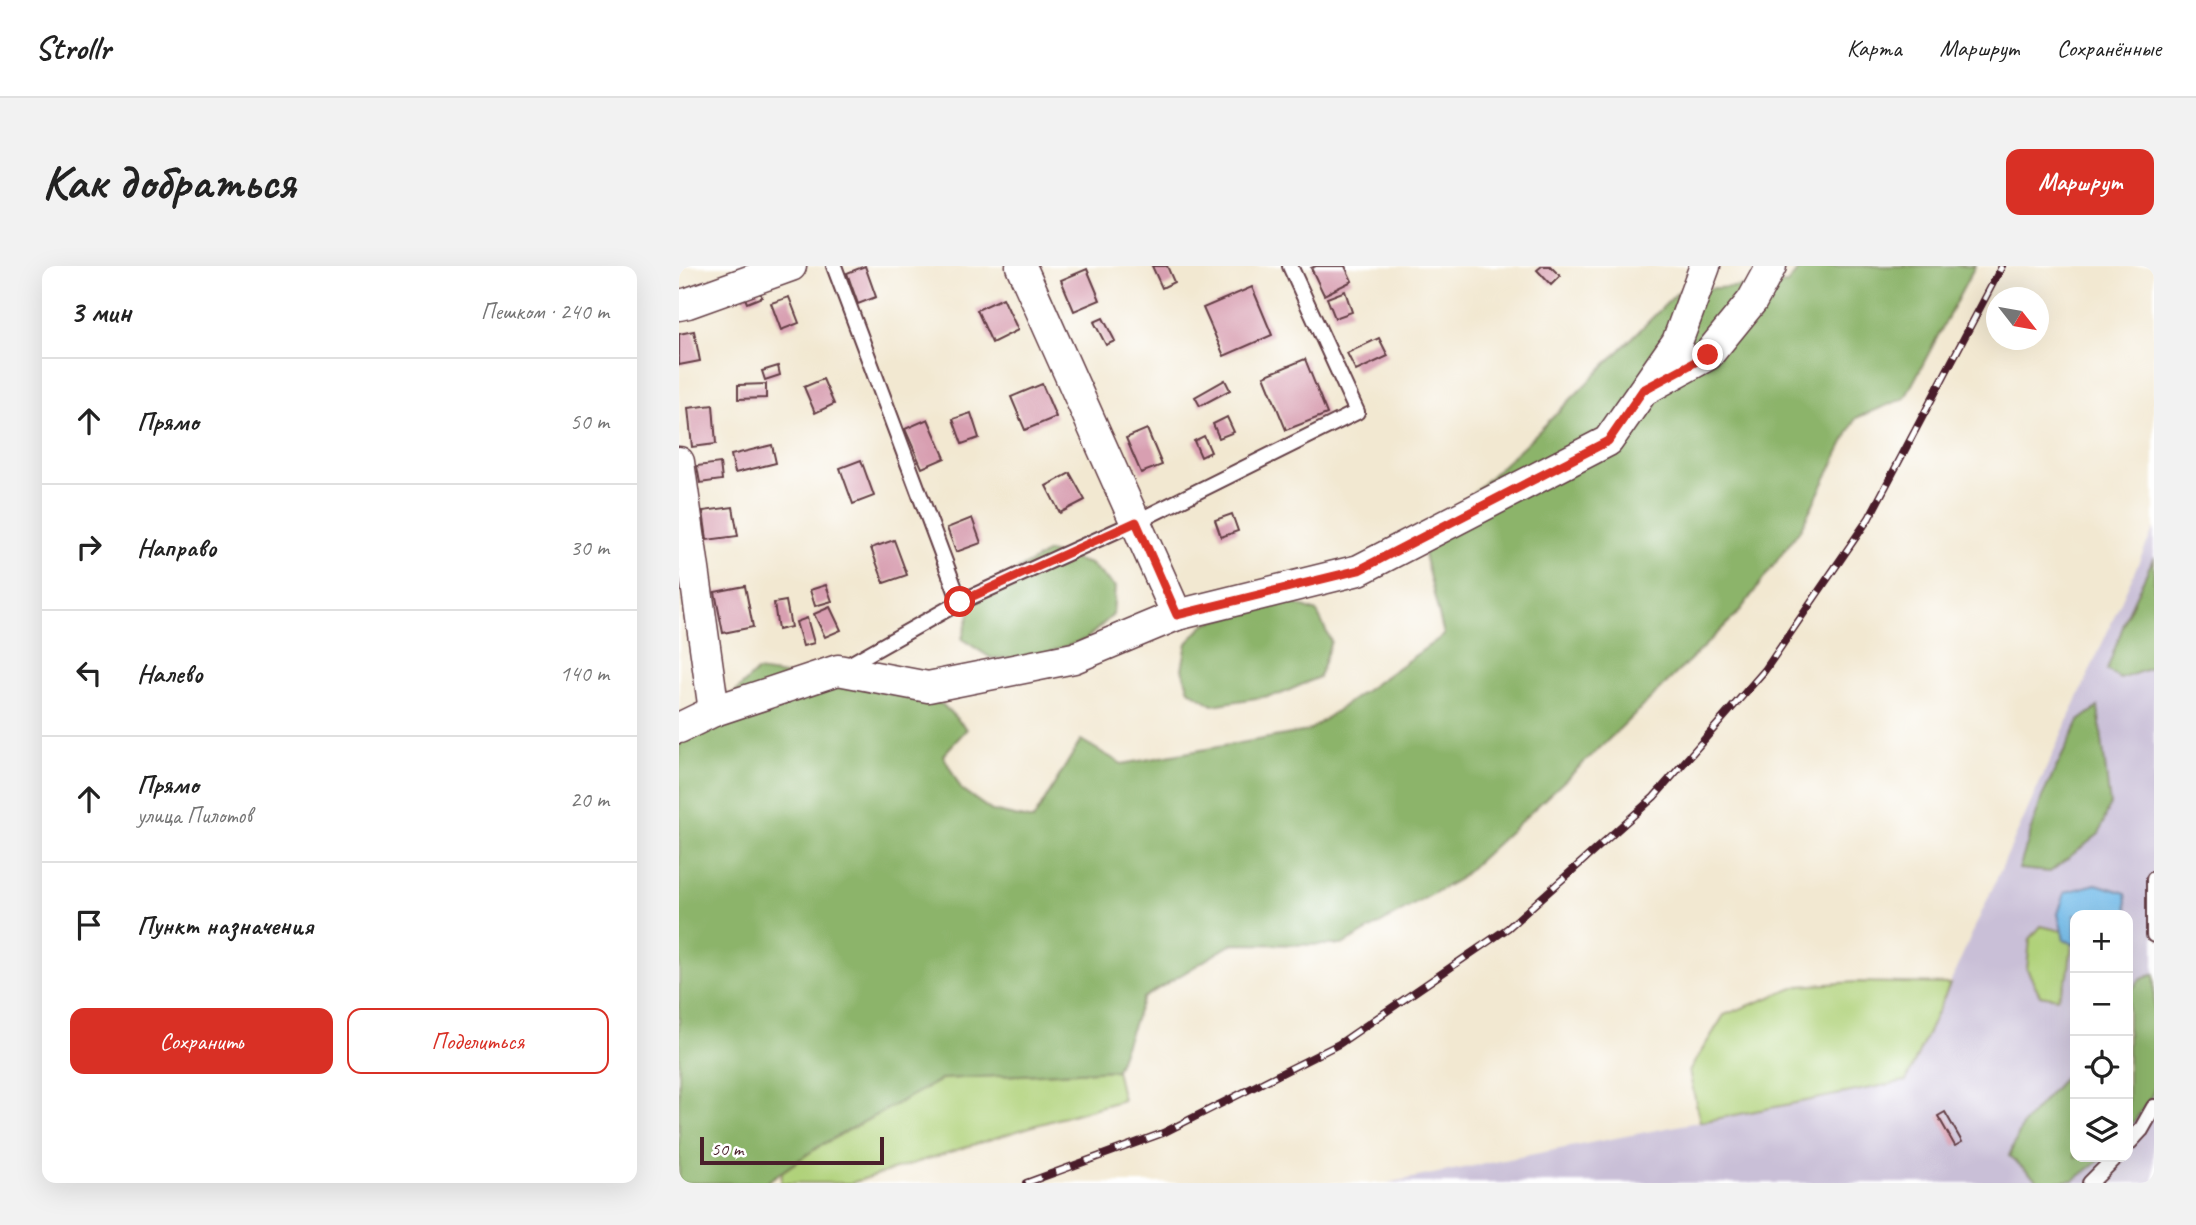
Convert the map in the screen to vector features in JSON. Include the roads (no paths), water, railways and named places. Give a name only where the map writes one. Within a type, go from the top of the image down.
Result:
[{"type":"street","points":[[679,305],[791,266]]},
{"type":"street","points":[[1021,266],[1177,615]]},
{"type":"street","points":[[679,728],[714,711],[838,670],[928,687],[1073,658],[1177,615],[1359,570],[1608,441],[1677,342],[1705,266]]},
{"type":"street","points":[[1643,390],[1708,355],[1752,301],[1771,266]]},
{"type":"street","points":[[679,462],[714,711]]},
{"type":"lane","points":[[834,266],[960,602]]},
{"type":"lane","points":[[838,670],[960,602],[1136,522],[1357,411],[1290,266]]},
{"type":"lane","points":[[2154,879],[2154,934]]},
{"type":"lane","points":[[2133,1139],[2154,1107]]},
{"type":"lane","points":[[2090,1183],[2111,1162]]},
{"type":"water","points":[[2096,884],[2126,893],[2128,910],[2070,910],[2070,942],[2064,939],[2058,914],[2065,892]]},
{"type":"railway","points":[[1026,1183],[1163,1133],[1339,1044],[1508,928],[1654,797],[1765,670],[1869,518],[2002,266]]}]
